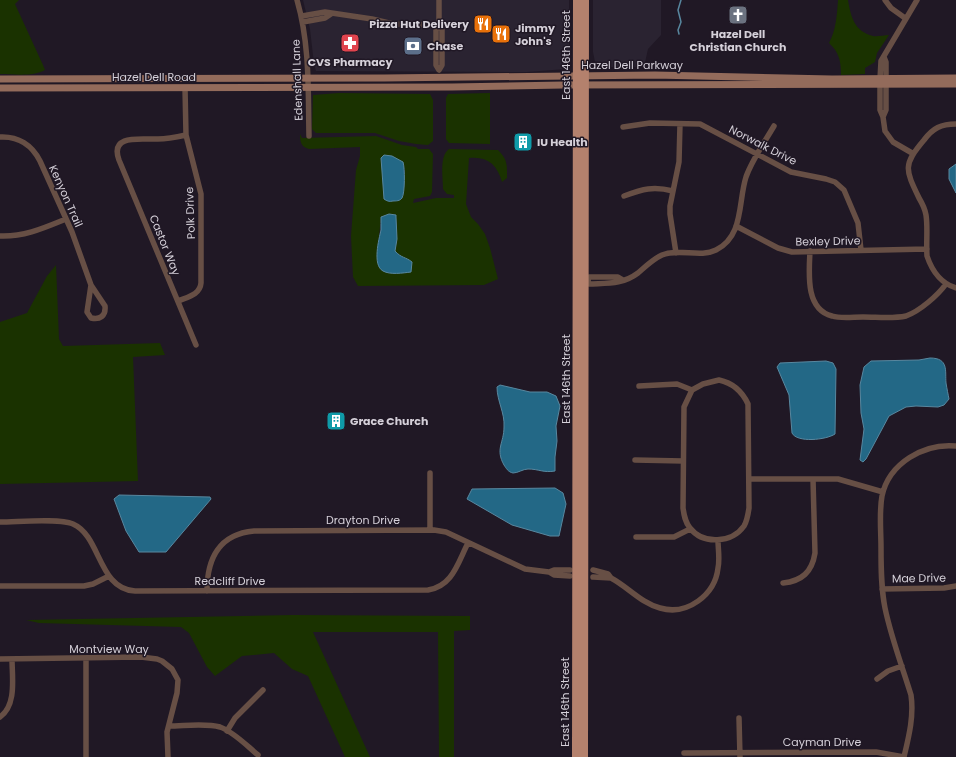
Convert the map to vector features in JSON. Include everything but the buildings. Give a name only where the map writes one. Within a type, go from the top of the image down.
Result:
[{"type":"main road","name":"East 146th Street","points":[[576,0],[576,76],[581,85]]},
{"type":"main road","name":"East 146th Street","points":[[584,757],[581,85],[585,76],[585,0]]},
{"type":"main road","name":"Hazel Dell Parkway","points":[[308,79],[656,75],[956,84]]},
{"type":"main road","name":"Hazel Dell Parkway","points":[[308,88],[883,82],[956,78]]},
{"type":"main road","name":"Hazel Dell Road","points":[[0,79],[308,79]]},
{"type":"main road","name":"Hazel Dell Road","points":[[0,88],[308,88]]},
{"type":"main road","name":"East 146th Street","points":[[576,757],[583,280]]},
{"type":"street","name":"Edenshall Lane","points":[[297,0],[306,44],[308,79],[308,136]]},
{"type":"street","points":[[439,0],[439,25],[442,30],[442,65],[439,70],[436,65],[436,30],[439,25]]},
{"type":"street","points":[[885,0],[891,8],[905,18]]},
{"type":"street","points":[[912,154],[890,139],[884,127],[883,117],[886,110],[883,82],[886,62],[884,57],[905,18],[917,0]]},
{"type":"street","points":[[302,19],[325,12],[372,19],[393,24],[439,25]]},
{"type":"street","name":"Polk Drive","points":[[178,301],[197,292],[201,288],[201,194],[186,136],[185,88]]},
{"type":"street","name":"Norwalk Drive","points":[[623,127],[650,123],[703,125],[791,172],[835,182],[840,185],[847,196],[858,223],[861,250]]},
{"type":"street","points":[[676,253],[670,206],[679,162],[680,124]]},
{"type":"street","points":[[956,124],[945,124],[934,129],[912,154],[909,167],[909,174],[926,214],[927,256],[931,268],[946,284],[956,288]]},
{"type":"street","points":[[583,280],[589,277],[618,277],[623,280],[633,276],[663,255],[706,252],[716,250],[725,244],[736,226],[746,178],[774,126]]},
{"type":"street","name":"Castor Way","points":[[186,136],[161,139],[127,140],[120,144],[117,151],[119,160],[196,345]]},
{"type":"street","name":"Kenyon Trail","points":[[0,137],[18,140],[30,146],[40,161],[81,254],[91,285],[105,306],[104,314],[101,318],[97,319],[91,318],[86,312],[91,285]]},
{"type":"street","points":[[624,196],[648,188],[673,191]]},
{"type":"street","points":[[0,241],[0,236],[29,234],[66,219]]},
{"type":"street","name":"Bexley Drive","points":[[736,226],[784,250],[792,252],[927,249]]},
{"type":"street","points":[[810,251],[810,289],[812,296],[819,309],[830,316],[906,316],[916,312],[935,296],[946,284]]},
{"type":"street","points":[[717,381],[726,382],[736,388],[748,404],[749,508],[746,523],[733,536],[718,540],[702,537],[690,529],[685,519],[683,508],[684,407],[692,390],[703,384],[717,381]]},
{"type":"street","points":[[639,386],[677,384],[692,390]]},
{"type":"street","points":[[904,757],[912,720],[913,707],[911,695],[888,623],[882,589],[881,510],[883,492],[895,471],[911,456],[931,448],[956,446]]},
{"type":"street","points":[[635,460],[683,461]]},
{"type":"street","points":[[430,473],[430,530]]},
{"type":"street","points":[[749,479],[838,479],[883,492]]},
{"type":"street","points":[[783,583],[791,582],[808,572],[813,562],[815,553],[813,479]]},
{"type":"street","name":"Redcliff Drive","points":[[0,522],[60,522],[75,525],[86,534],[109,576],[119,586],[131,591],[433,590],[444,584],[450,578],[468,542]]},
{"type":"street","points":[[636,537],[674,537],[690,529]]},
{"type":"street","name":"Drayton Drive","points":[[207,591],[208,569],[216,552],[229,539],[247,531],[430,530],[446,532],[525,569],[549,572],[554,575],[570,573]]},
{"type":"street","points":[[593,570],[608,574],[611,578],[646,602],[661,608],[672,609],[686,607],[698,602],[705,596],[712,585],[718,568],[718,540]]},
{"type":"street","points":[[0,586],[84,586],[94,584],[109,576]]},
{"type":"street","points":[[593,577],[611,578]]},
{"type":"street","name":"Mae Drive","points":[[882,589],[944,588],[956,586]]},
{"type":"street","name":"Montview Way","points":[[0,659],[141,657],[157,659],[167,664],[178,680],[178,687],[168,732],[168,757]]},
{"type":"street","points":[[86,658],[86,757]]},
{"type":"street","points":[[2,715],[9,707],[11,702],[12,659]]},
{"type":"street","points":[[877,679],[888,671],[902,666]]},
{"type":"street","points":[[227,731],[235,718],[263,690]]},
{"type":"street","points":[[739,718],[740,755]]},
{"type":"street","points":[[169,726],[215,726],[227,731],[258,755]]},
{"type":"street","name":"Cayman Drive","points":[[684,753],[740,755],[876,752],[904,757]]},
{"type":"shaded area","points":[[303,0],[569,0],[569,66],[566,69],[527,72],[316,71],[310,29]]},
{"type":"shaded area","points":[[593,0],[661,0],[661,35],[648,49],[644,67],[596,67],[593,52]]},
{"type":"green space","points":[[0,0],[19,0],[15,4],[45,70],[35,74],[0,74]]},
{"type":"green space","points":[[838,0],[848,0],[852,18],[862,31],[873,36],[889,35],[877,53],[875,62],[865,68],[865,74],[841,75],[839,57],[829,43],[835,28]]},
{"type":"green space","points":[[339,93],[430,94],[433,100],[433,141],[428,145],[399,141],[375,133],[316,133],[312,129],[313,95]]},
{"type":"green space","points":[[490,93],[490,144],[449,143],[446,139],[446,98],[448,94]]},
{"type":"green space","points":[[300,134],[302,138],[376,136],[402,145],[416,147],[418,149],[429,149],[433,154],[432,192],[430,196],[414,199],[413,203],[436,198],[454,198],[454,195],[447,194],[443,189],[443,162],[446,152],[449,149],[498,150],[504,157],[506,163],[507,178],[502,182],[497,170],[490,162],[481,158],[469,158],[466,204],[471,217],[485,234],[498,279],[484,285],[358,286],[353,277],[351,236],[356,170],[360,156],[360,147],[309,149],[306,148],[301,142]],"holes":[[[381,158],[403,162],[405,172],[385,200]],[[389,214],[396,217],[397,239],[395,251],[404,259],[408,259],[404,273],[388,273],[377,256],[381,217]]]},
{"type":"green space","points":[[56,265],[59,339],[63,346],[160,343],[165,355],[133,357],[138,481],[0,484],[0,322],[27,313],[47,276]]},
{"type":"green space","points":[[293,615],[470,616],[470,630],[454,631],[454,757],[439,757],[438,632],[313,632],[370,757],[345,757],[308,676],[292,669],[274,653],[242,656],[215,676],[207,667],[189,633],[181,627],[39,623],[26,620]]},
{"type":"water","points":[[384,155],[392,156],[403,162],[404,165],[404,191],[402,198],[397,201],[387,201],[384,199],[381,158]]},
{"type":"water","points":[[956,164],[956,193],[949,179],[949,169]]},
{"type":"water","points":[[389,214],[396,215],[397,239],[395,251],[412,262],[411,272],[389,273],[383,271],[378,263],[377,252],[381,230],[381,217]]},
{"type":"water","points":[[930,358],[940,360],[945,366],[949,399],[944,405],[938,407],[906,407],[889,416],[863,462],[860,460],[864,429],[861,413],[860,385],[864,367],[871,361],[919,360]]},
{"type":"water","points":[[826,361],[833,363],[836,369],[835,434],[825,438],[812,440],[800,438],[792,433],[789,395],[777,367],[780,363]]},
{"type":"water","points":[[500,385],[530,392],[547,392],[556,396],[560,406],[556,426],[557,441],[555,471],[547,472],[528,469],[513,473],[508,471],[504,465],[500,455],[504,433],[504,422],[497,392],[497,387]]},
{"type":"water","points":[[555,488],[563,493],[566,504],[559,536],[550,536],[512,525],[467,499],[472,489]]},
{"type":"water","points":[[119,495],[210,497],[211,499],[166,552],[139,552],[126,531],[114,499]]},
{"type":"waterway","points":[[679,34],[678,30],[681,22],[678,10],[681,0]]},
{"type":"place","name":"Hazel Dell Christian Church","points":[[738,15]]},
{"type":"place","name":"Pizza Hut Delivery","points":[[483,24]]},
{"type":"place","name":"Jimmy John's","points":[[501,34]]},
{"type":"place","name":"CVS Pharmacy","points":[[350,43]]},
{"type":"place","name":"Chase","points":[[413,46]]},
{"type":"place","name":"IU Health","points":[[523,142]]},
{"type":"place","name":"Grace Church","points":[[336,421]]}]
